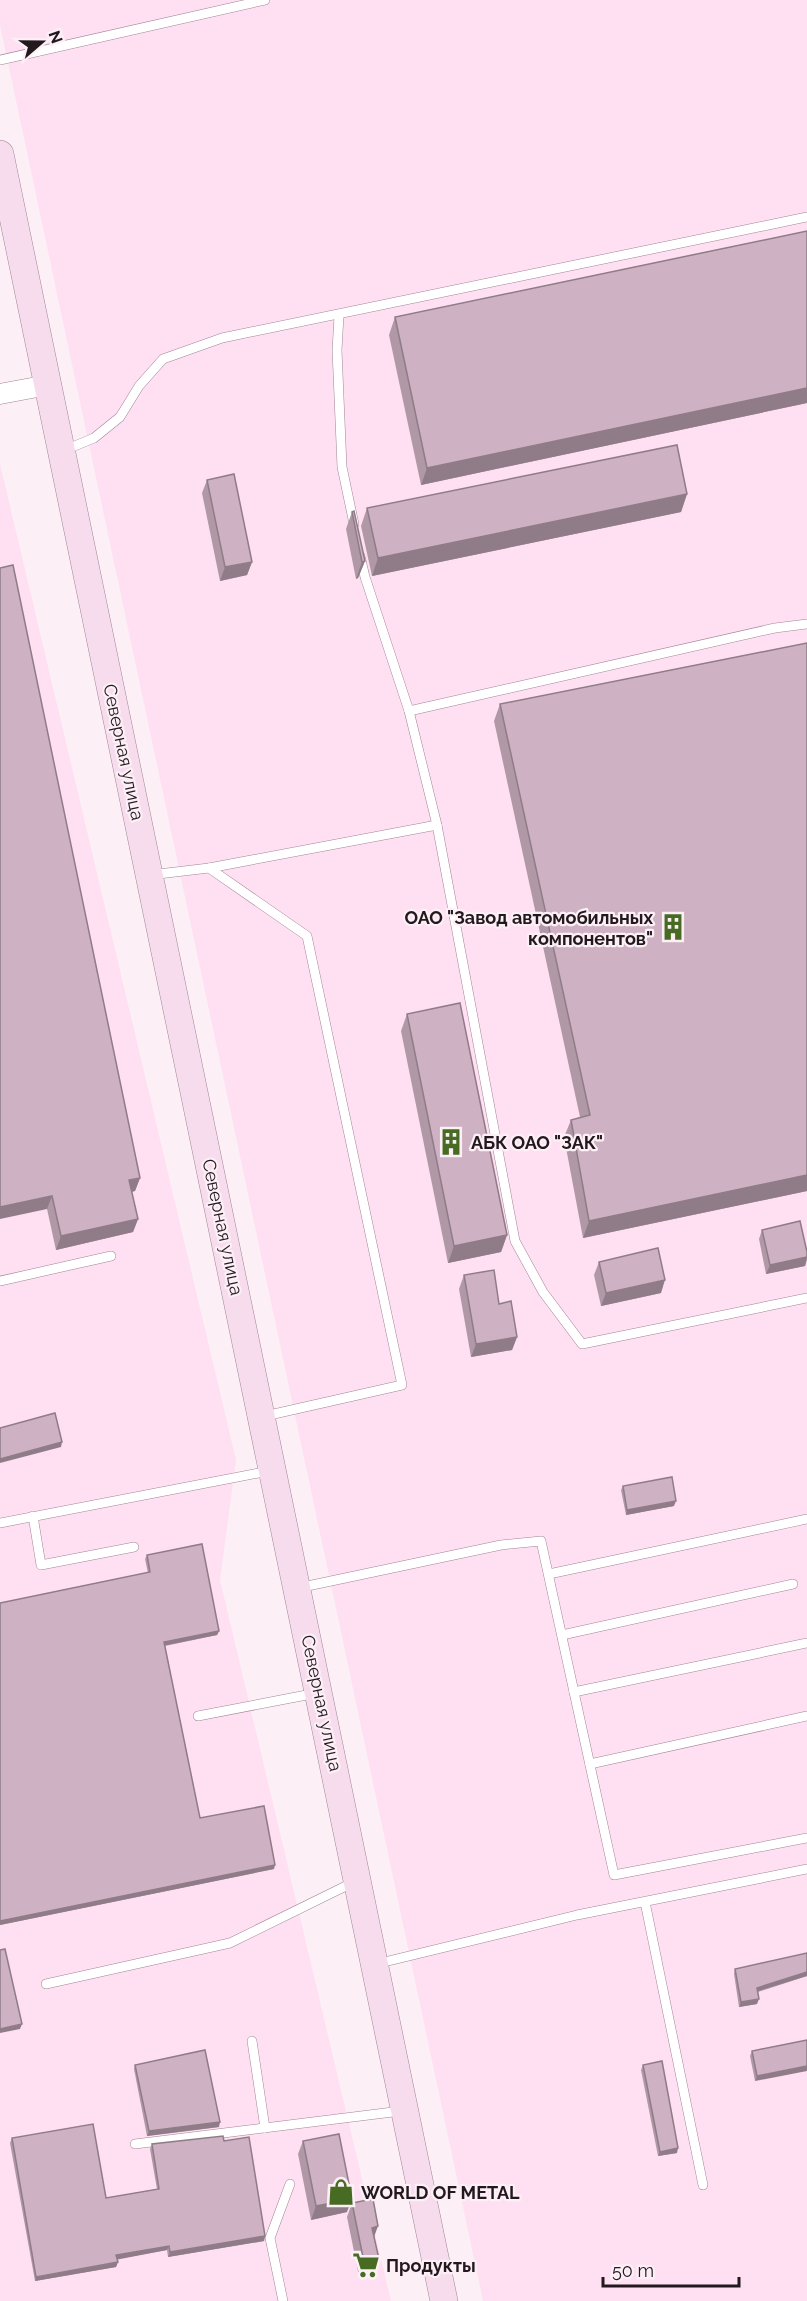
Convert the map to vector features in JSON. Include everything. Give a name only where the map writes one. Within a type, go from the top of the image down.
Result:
[{"type":"main road","name":"Северная улица","points":[[0,154],[407,2110],[444,2301]]},
{"type":"street","points":[[0,394],[48,385]]},
{"type":"lane","points":[[0,60],[265,0]]},
{"type":"lane","points":[[63,451],[94,438],[120,417],[139,386],[163,359],[222,338],[339,316],[807,217]]},
{"type":"lane","points":[[339,316],[337,350],[342,467],[355,533]]},
{"type":"lane","points":[[358,544],[364,577],[410,711],[437,825],[515,1241],[543,1292],[582,1344],[807,1298]]},
{"type":"lane","points":[[410,711],[775,628],[807,624]]},
{"type":"lane","points":[[150,875],[209,868],[437,825]]},
{"type":"lane","points":[[209,868],[307,936],[402,1385],[262,1416]]},
{"type":"lane","points":[[0,1281],[111,1256]]},
{"type":"lane","points":[[0,1523],[274,1470]]},
{"type":"lane","points":[[33,1516],[41,1565],[134,1547]]},
{"type":"lane","points":[[549,1574],[807,1519]]},
{"type":"lane","points":[[298,1588],[501,1545],[541,1541],[614,1875],[807,1838]]},
{"type":"lane","points":[[562,1635],[793,1584]]},
{"type":"lane","points":[[574,1692],[807,1643]]},
{"type":"lane","points":[[198,1716],[320,1693]]},
{"type":"lane","points":[[590,1764],[807,1716]]},
{"type":"lane","points":[[376,1964],[645,1902],[807,1869]]},
{"type":"lane","points":[[46,1984],[230,1943],[358,1880]]},
{"type":"lane","points":[[645,1902],[703,2185]]},
{"type":"lane","points":[[252,2041],[265,2128]]},
{"type":"lane","points":[[135,2144],[407,2110]]},
{"type":"lane","points":[[283,2301],[270,2238],[290,2184]]},
{"type":"shaded area","points":[[0,0],[807,0],[807,2301],[483,2301],[0,25]]},
{"type":"shaded area","points":[[0,464],[236,1460],[220,1580],[391,2301],[0,2301]]},
{"type":"building","points":[[807,231],[807,388],[427,468],[395,317]]},
{"type":"building","points":[[677,445],[687,494],[378,558],[367,508]]},
{"type":"building","points":[[234,474],[252,562],[225,567],[207,480]]},
{"type":"building","points":[[354,511],[365,561],[362,562],[352,512]]},
{"type":"building","points":[[13,565],[140,1178],[129,1180],[138,1219],[61,1236],[52,1196],[0,1207],[0,568]]},
{"type":"building","name":"ОАО \"Завод автомобильных компонентов\"","points":[[807,643],[807,1175],[589,1221],[571,1120],[590,1115],[500,704]]},
{"type":"building","name":"АБК ОАО \"ЗАК\"","points":[[460,1003],[507,1235],[454,1246],[407,1014]]},
{"type":"building","points":[[800,1221],[807,1257],[770,1265],[762,1230]]},
{"type":"building","points":[[658,1248],[665,1280],[606,1293],[599,1262]]},
{"type":"building","points":[[494,1270],[499,1304],[511,1301],[517,1337],[476,1344],[464,1275]]},
{"type":"building","points":[[55,1413],[62,1442],[0,1459],[0,1428]]},
{"type":"building","points":[[672,1477],[676,1501],[627,1510],[623,1486]]},
{"type":"building","points":[[202,1544],[219,1631],[164,1642],[200,1818],[264,1806],[275,1865],[0,1921],[0,1603],[150,1572],[147,1555]]},
{"type":"building","points":[[5,1949],[22,2024],[0,2029],[0,1950]]},
{"type":"building","points":[[807,1953],[807,1972],[757,1988],[759,1999],[741,2002],[735,1969]]},
{"type":"building","points":[[807,2040],[807,2066],[757,2076],[752,2051]]},
{"type":"building","points":[[205,2050],[220,2122],[149,2131],[135,2065]]},
{"type":"building","points":[[662,2061],[678,2148],[660,2152],[643,2065]]},
{"type":"building","points":[[93,2124],[106,2198],[159,2189],[152,2144],[223,2136],[224,2141],[249,2137],[265,2236],[170,2252],[169,2246],[116,2255],[118,2262],[36,2277],[12,2138]]},
{"type":"building","points":[[339,2134],[352,2199],[316,2206],[303,2141]]},
{"type":"building","points":[[373,2199],[378,2226],[372,2228],[379,2259],[364,2262],[352,2203]]},
{"type":"place","name":"ОАО \"Завод автомобильных компонентов\"","points":[[673,927]]},
{"type":"place","name":"АБК ОАО \"ЗАК\"","points":[[451,1142]]},
{"type":"place","name":"WORLD OF METAL","points":[[341,2192]]},
{"type":"place","name":"Продукты","points":[[366,2265]]}]
